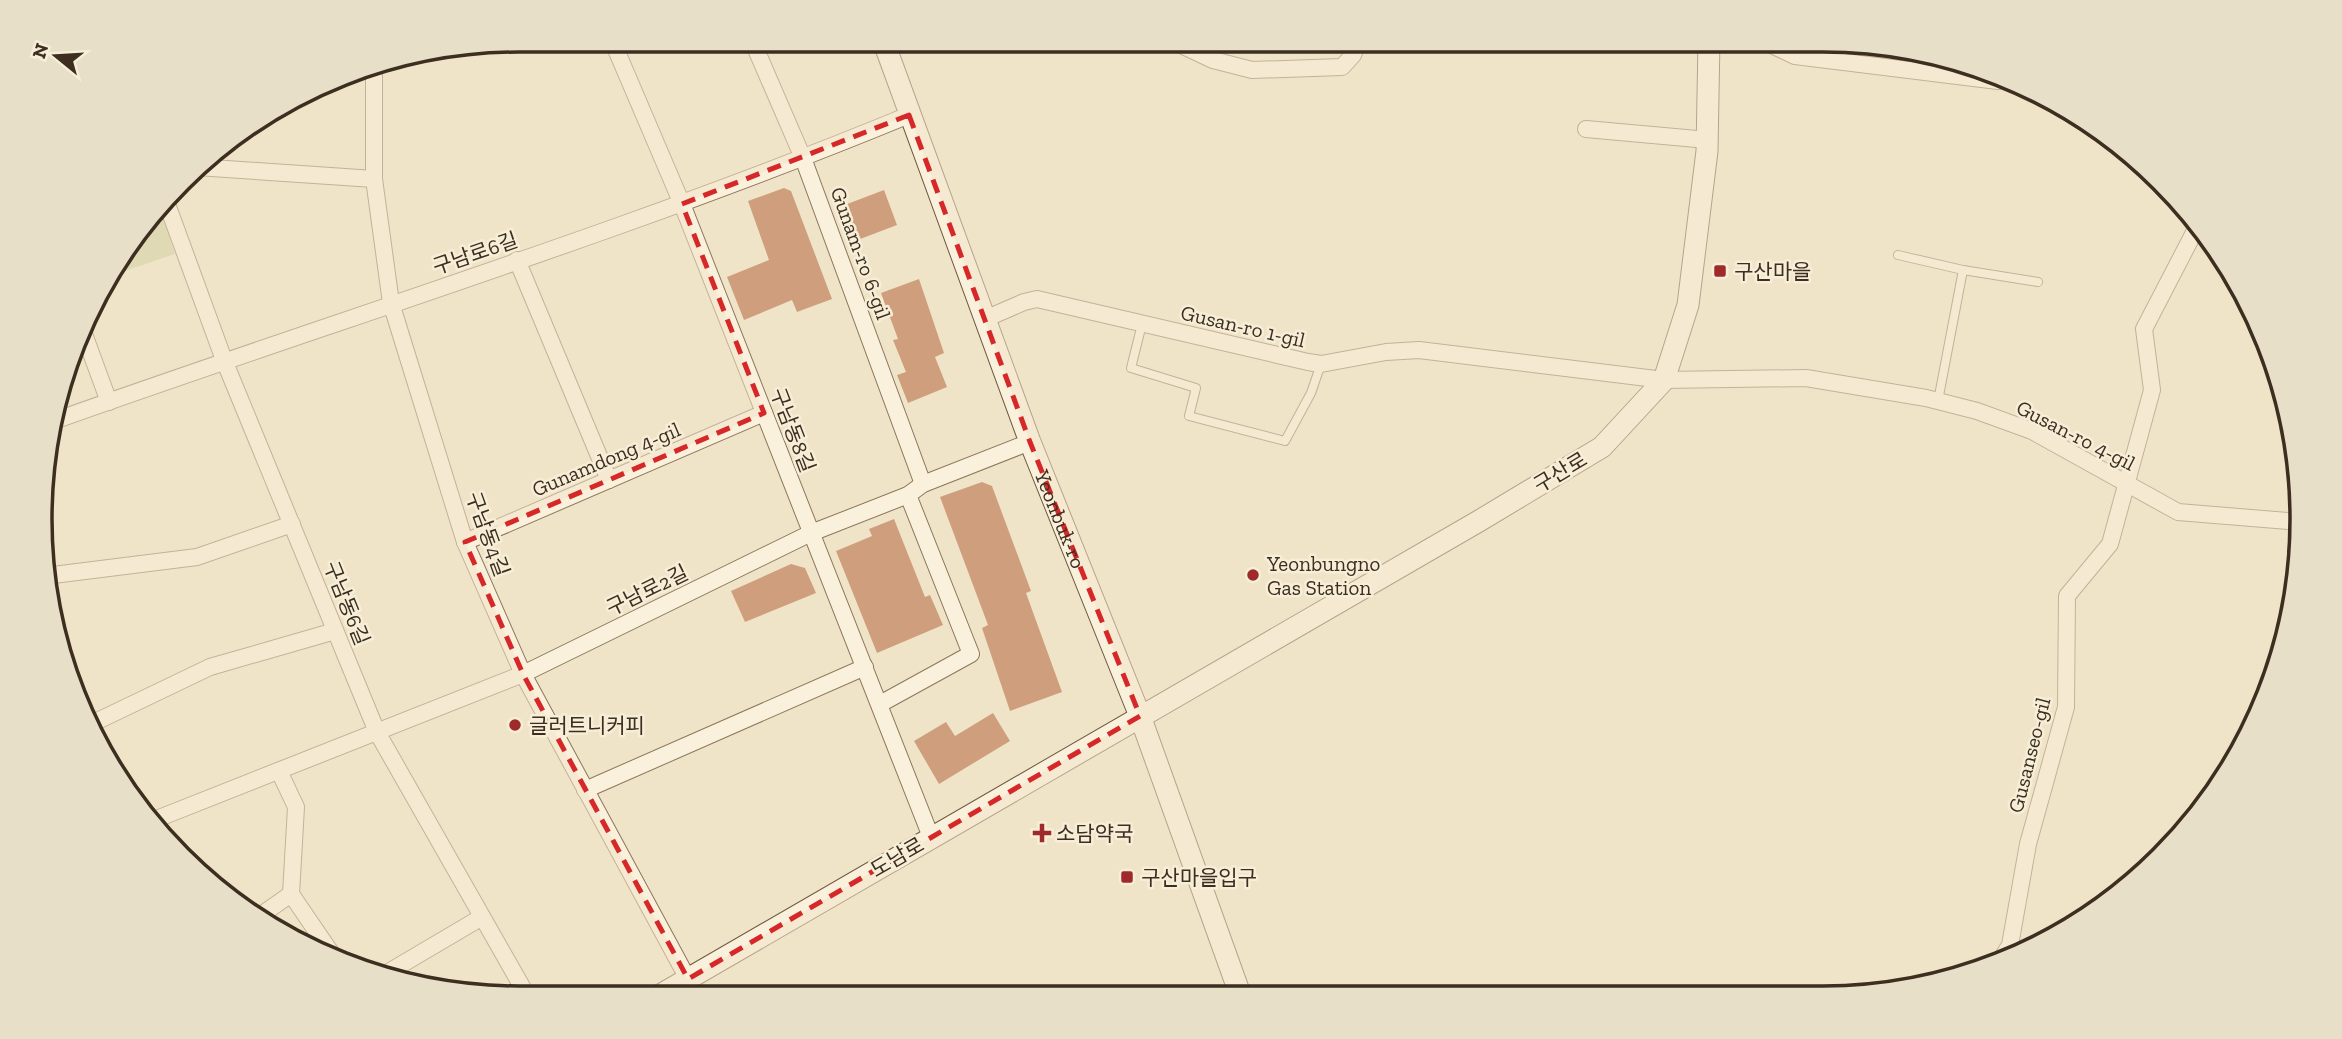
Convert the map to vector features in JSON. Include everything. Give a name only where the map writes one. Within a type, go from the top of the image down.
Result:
[{"type":"main road","name":"Yeonbuk-ro","points":[[887,52],[1030,442],[1140,716],[1237,986]]},
{"type":"main road","name":"구산로","points":[[1140,716],[1602,447],[1664,380],[1688,305],[1708,140],[1709,52]]},
{"type":"main road","name":"도남로","points":[[676,986],[1140,716]]},
{"type":"street","name":"구남동8길","points":[[617,52],[682,204],[931,837]]},
{"type":"street","name":"Gunam-ro 6-gil","points":[[757,52],[803,158],[923,484]]},
{"type":"street","points":[[1196,52],[1213,60],[1252,70],[1342,67],[1354,52]]},
{"type":"street","points":[[1786,52],[1795,56],[1976,78]]},
{"type":"street","name":"구남동4길","points":[[374,76],[374,178],[391,303],[466,542],[523,674],[688,979]]},
{"type":"street","name":"구남로6길","points":[[63,418],[224,360],[682,204],[909,115]]},
{"type":"street","points":[[1586,129],[1708,140]]},
{"type":"street","points":[[212,168],[374,178]]},
{"type":"street","name":"구남동6길","points":[[169,210],[224,360],[377,732],[522,986]]},
{"type":"street","name":"Gusanseo-gil","points":[[2008,948],[2028,844],[2066,707],[2067,596],[2110,544],[2152,390],[2144,329],[2193,235]]},
{"type":"street","points":[[517,260],[609,480]]},
{"type":"street","name":"Gusan-ro 1-gil","points":[[985,319],[1037,299],[1321,364],[1386,352],[1419,350],[1664,380]]},
{"type":"street","points":[[87,343],[109,402]]},
{"type":"street","name":"Gusan-ro 4-gil","points":[[1664,380],[1806,378],[1938,401],[1977,411],[2032,431],[2178,512],[2290,521]]},
{"type":"street","name":"Gunamdong 4-gil","points":[[466,542],[764,413]]},
{"type":"street","name":"구남로2길","points":[[160,818],[523,674],[811,533],[908,495],[923,484],[1030,442]]},
{"type":"street","points":[[880,704],[971,654],[908,495]]},
{"type":"street","points":[[55,575],[197,557],[292,524]]},
{"type":"street","points":[[98,720],[210,667],[335,631]]},
{"type":"street","points":[[585,790],[865,667]]},
{"type":"street","points":[[279,771],[296,807],[291,894],[325,943]]},
{"type":"street","points":[[266,912],[291,894]]},
{"type":"street","points":[[393,969],[482,917]]},
{"type":"lane","points":[[1898,255],[1963,270],[2038,282]]},
{"type":"lane","points":[[1938,401],[1963,270]]},
{"type":"lane","points":[[1142,324],[1131,368],[1196,388],[1189,416],[1285,441],[1311,393],[1321,364]]},
{"type":"highlighted area","points":[[909,115],[1030,442],[1140,716],[688,979],[523,674],[465,542],[764,413],[682,204]]},
{"type":"green space","points":[[163,218],[175,254],[124,271]]},
{"type":"building","points":[[784,188],[791,191],[832,299],[797,312],[792,300],[744,320],[727,277],[769,260],[748,201]]},
{"type":"building","points":[[884,190],[897,225],[855,241],[842,206]]},
{"type":"building","points":[[919,279],[944,353],[935,357],[947,387],[908,403],[897,375],[906,372],[893,340],[898,339],[881,293]]},
{"type":"building","points":[[982,482],[992,486],[1031,591],[1026,593],[1062,692],[1010,711],[982,628],[988,625],[940,497]]},
{"type":"building","points":[[894,519],[925,597],[930,595],[943,625],[877,653],[836,551],[872,536],[869,529]]},
{"type":"building","points":[[791,564],[805,568],[816,593],[745,622],[731,591]]},
{"type":"building","points":[[993,713],[1010,741],[939,784],[914,741],[946,722],[955,736]]},
{"type":"place","name":"구산마을","points":[[1720,271]]},
{"type":"place","name":"Yeonbungno Gas Station","points":[[1253,575]]},
{"type":"place","name":"글러트니커피","points":[[515,725]]},
{"type":"place","name":"소담약국","points":[[1042,833]]},
{"type":"place","name":"구산마을입구","points":[[1127,877]]}]
